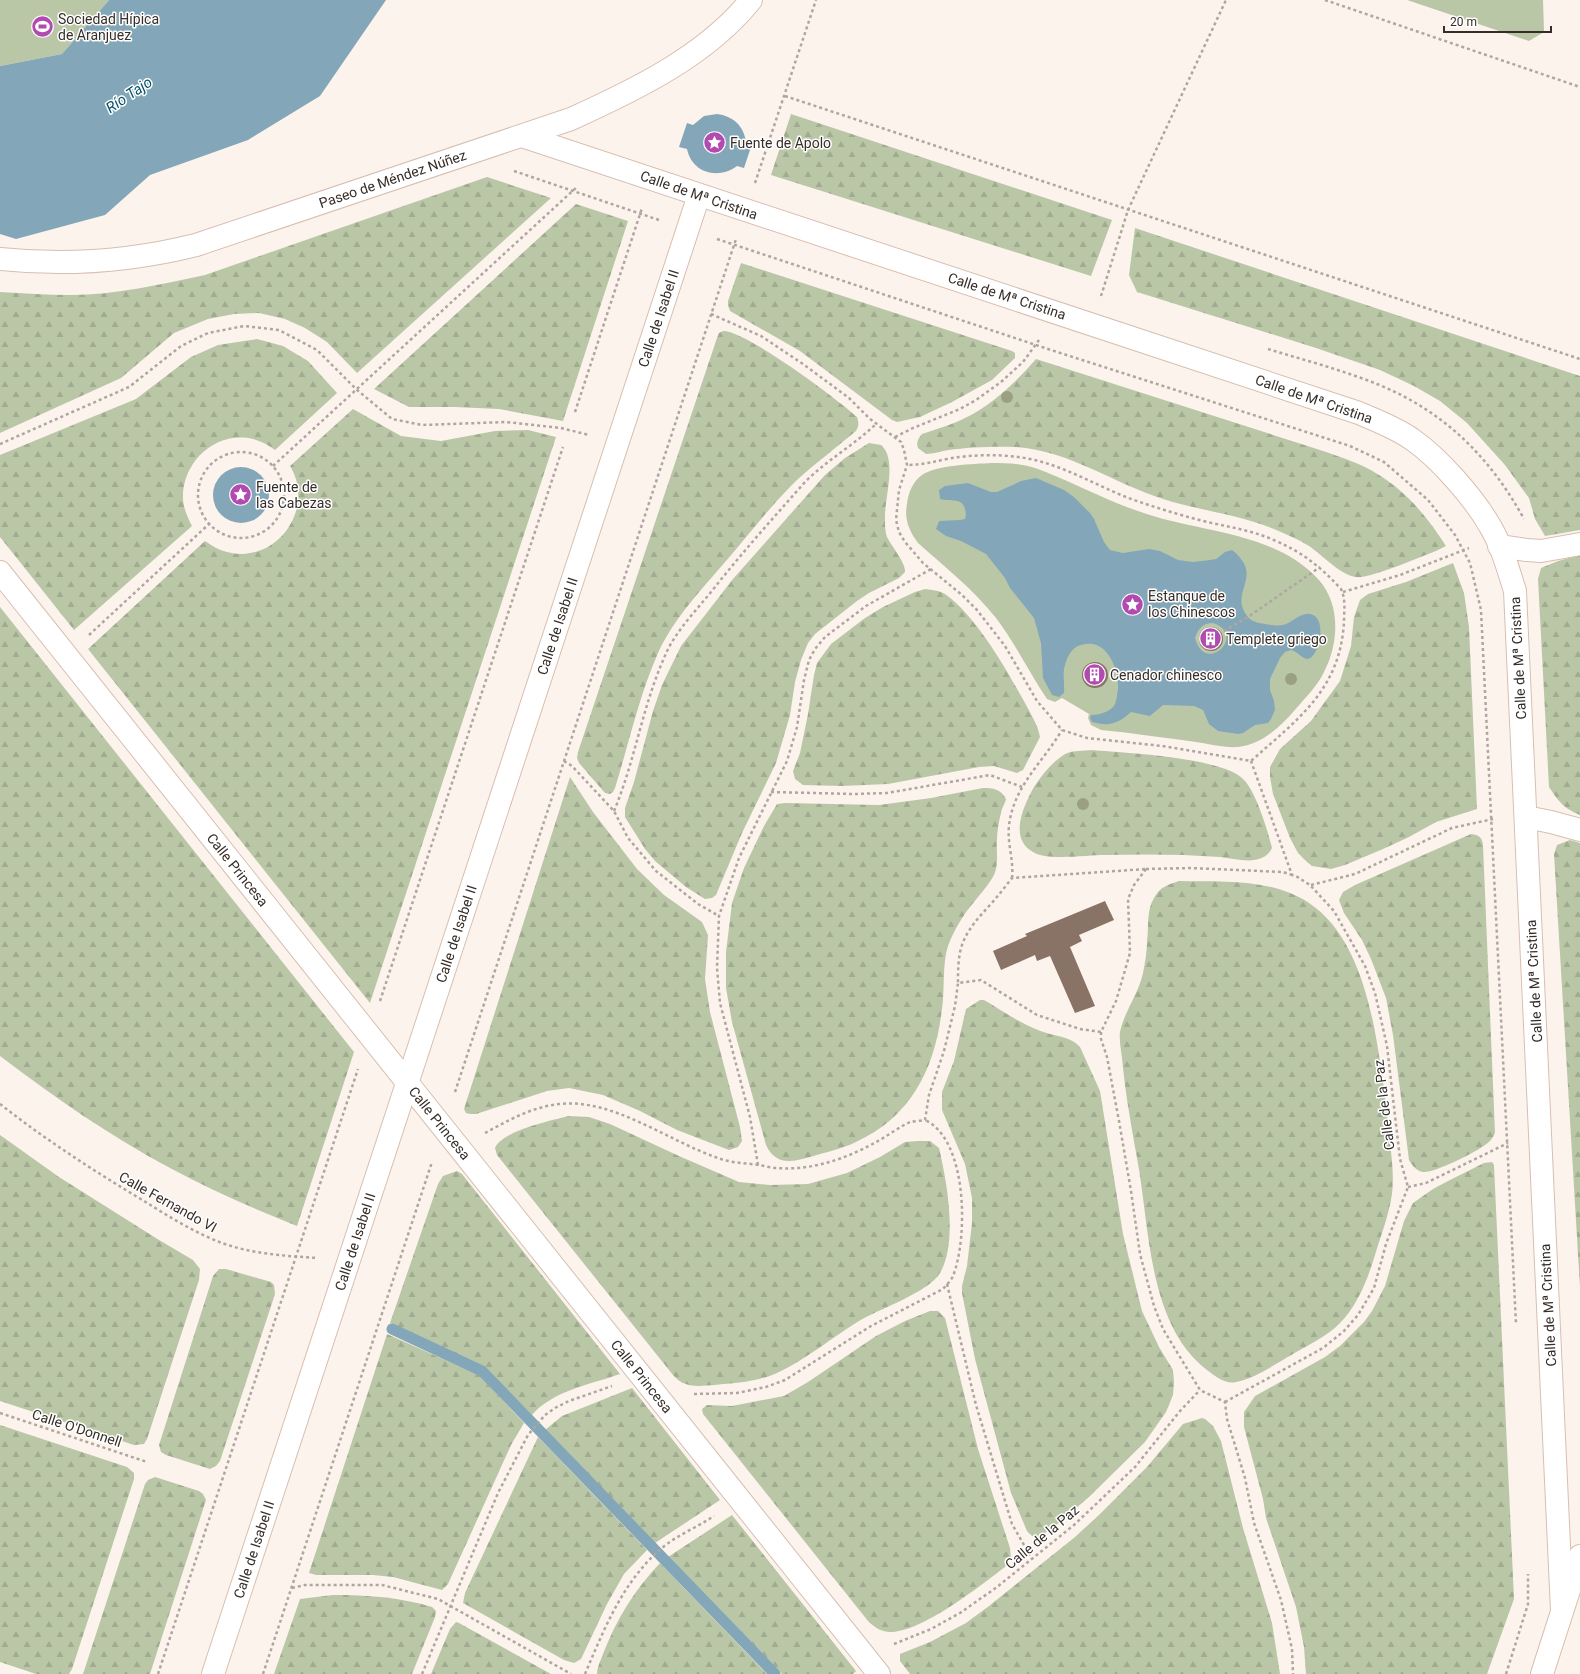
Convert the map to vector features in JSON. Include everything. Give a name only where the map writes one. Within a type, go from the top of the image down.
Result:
[{"type":"lane","name":"Paseo de Méndez Núñez","points":[[0,259],[54,263],[88,263],[171,252],[236,233],[522,136],[571,119],[617,98],[649,81],[714,39],[751,0]]},
{"type":"lane","name":"Calle de Mª Cristina","points":[[522,136],[1359,413],[1382,423],[1413,440],[1441,464],[1470,497],[1490,526],[1499,546],[1514,591],[1541,1133],[1562,1612]]},
{"type":"lane","name":"Calle de Isabel II","points":[[212,1674],[699,195]]},
{"type":"lane","points":[[1499,546],[1541,551],[1580,544]]},
{"type":"lane","name":"Calle Princesa","points":[[0,572],[879,1674]]},
{"type":"lane","points":[[1526,817],[1580,830]]},
{"type":"lane","points":[[1542,1674],[1580,1556]]},
{"type":"path","points":[[263,1674],[816,0]]},
{"type":"path","points":[[1092,325],[1128,210],[1226,0]]},
{"type":"path","points":[[1325,0],[1580,87]]},
{"type":"path","points":[[785,96],[1580,359]]},
{"type":"path","points":[[466,155],[734,245],[1350,446],[1384,462],[1428,500],[1455,535],[1470,563],[1481,610],[1517,1332]]},
{"type":"path","points":[[273,466],[603,163]]},
{"type":"path","points":[[575,412],[651,178]]},
{"type":"path","points":[[895,437],[960,409],[976,400],[1001,382],[1023,362],[1040,338],[1050,311]]},
{"type":"path","points":[[712,314],[761,336],[803,364],[849,398],[876,424],[901,442],[907,465],[899,490],[896,520],[899,532],[904,542],[931,570],[962,595],[992,629],[1037,701],[1062,730],[1086,738],[1162,746],[1252,761]]},
{"type":"path","points":[[0,444],[129,388],[181,346],[208,333],[244,326],[279,330],[317,350],[356,389],[392,419],[422,425],[506,422],[561,428],[618,441]]},
{"type":"path","points":[[614,810],[623,789],[652,689],[664,658],[673,641],[686,622],[727,571],[805,482],[819,468],[868,432],[876,424]]},
{"type":"path","points":[[241,452],[258,456],[273,466],[282,481],[284,500],[279,516],[270,527],[250,538],[232,538],[224,535],[209,524],[200,509],[198,500],[200,482],[209,466],[223,455],[241,452]]},
{"type":"path","points":[[907,465],[920,465],[953,458],[984,456],[1017,457],[1034,460],[1071,471],[1125,496],[1165,511],[1241,528],[1276,540],[1295,550],[1320,567],[1338,585],[1343,592],[1344,599],[1343,636],[1334,671],[1325,686],[1300,717],[1252,761]]},
{"type":"path","points":[[66,656],[209,524]]},
{"type":"path","points":[[1343,592],[1400,575],[1482,543],[1499,546]]},
{"type":"path","points":[[1224,631],[1248,617],[1320,567]]},
{"type":"path","points":[[758,1165],[750,1117],[720,1003],[717,968],[719,916],[739,858],[786,761],[793,743],[804,680],[809,660],[815,649],[825,636],[866,606],[931,570]]},
{"type":"path","points":[[925,1120],[929,1095],[944,1051],[955,1006],[958,983],[958,967],[962,948],[968,932],[978,917],[1012,878],[1013,865],[1008,836],[1009,824],[1018,794],[1032,771],[1053,746],[1062,730]]},
{"type":"path","points":[[564,761],[572,766],[614,810],[628,838],[656,871],[698,904],[719,916]]},
{"type":"path","points":[[1252,761],[1292,874]]},
{"type":"path","points":[[771,792],[854,794],[887,793],[990,775],[1022,787]]},
{"type":"path","points":[[1310,885],[1354,874],[1452,828],[1515,815],[1526,817]]},
{"type":"path","points":[[1012,878],[1146,869],[1192,868],[1283,872],[1292,874]]},
{"type":"path","points":[[1146,869],[1134,885],[1128,900],[1130,952],[1116,1002],[1101,1032],[1101,1039],[1114,1091],[1132,1191],[1140,1254],[1146,1279],[1163,1329],[1200,1390],[1225,1402]]},
{"type":"path","name":"Calle de la Paz","points":[[1292,874],[1310,885],[1334,911],[1365,966],[1375,993],[1387,1046],[1400,1159],[1408,1187]]},
{"type":"path","points":[[958,983],[981,980],[1037,1015],[1080,1029],[1101,1032]]},
{"type":"path","name":"Calle Fernando VI","points":[[0,1104],[45,1138],[97,1172],[160,1211],[222,1243],[262,1252],[287,1256],[323,1258],[348,1264]]},
{"type":"path","points":[[458,1147],[530,1111],[558,1104],[583,1104],[602,1108],[662,1132],[718,1159],[745,1165],[758,1165],[777,1168],[796,1168],[824,1164],[864,1149],[910,1122],[925,1120],[931,1123],[942,1133],[956,1165],[962,1208],[961,1238],[957,1264],[952,1278],[943,1289],[871,1326],[785,1380],[766,1388],[737,1392],[690,1394],[663,1404]]},
{"type":"path","points":[[1225,1402],[1323,1348],[1344,1330],[1358,1315],[1374,1288],[1391,1230],[1408,1187],[1426,1183],[1507,1143],[1541,1133]]},
{"type":"path","points":[[947,1284],[976,1405],[1012,1524],[1032,1559]]},
{"type":"path","points":[[422,1674],[498,1493],[528,1435],[545,1415],[569,1401],[642,1376]]},
{"type":"path","name":"Calle de la Paz","points":[[864,1656],[932,1629],[950,1619],[997,1587],[1074,1525],[1110,1492],[1135,1467],[1180,1411],[1200,1390]]},
{"type":"path","points":[[1225,1402],[1227,1419],[1244,1478],[1254,1523],[1281,1600],[1292,1649],[1293,1674]]},
{"type":"path","name":"Calle O'Donnell","points":[[0,1413],[147,1462]]},
{"type":"path","points":[[585,1674],[623,1594],[645,1566],[667,1544],[712,1517],[739,1498]]},
{"type":"path","points":[[1506,1674],[1528,1604],[1528,1566]]},
{"type":"path","points":[[291,1588],[305,1585],[382,1585],[438,1599],[571,1674]]},
{"type":"green space","name":"Sociedad Hípica de Aranjuez","points":[[0,0],[109,0],[62,54],[0,66]]},
{"type":"green space","points":[[1407,0],[1543,0],[1544,32],[1529,41]]},
{"type":"green space","points":[[791,114],[1112,220],[1091,276],[771,175]]},
{"type":"green space","points":[[487,177],[551,198],[357,373],[327,342],[305,328],[285,319],[259,313],[234,314],[208,319],[174,333],[121,378],[0,433],[0,292],[88,295],[138,288],[205,275]]},
{"type":"green space","points":[[576,204],[628,221],[563,421],[499,409],[409,407],[374,389]]},
{"type":"green space","points":[[1135,228],[1580,376],[1580,530],[1545,536],[1535,519],[1529,498],[1505,465],[1467,423],[1440,401],[1414,386],[1380,370],[1316,348],[1137,292],[1129,275]]},
{"type":"green space","points":[[741,263],[1012,351],[1015,353],[1015,358],[992,380],[952,402],[920,417],[897,422],[892,420],[800,351],[730,311],[728,301]]},
{"type":"green space","points":[[723,331],[734,334],[751,342],[792,367],[847,408],[857,417],[858,426],[856,431],[798,479],[779,498],[680,616],[665,640],[651,669],[615,788],[610,794],[605,793],[579,763],[577,758],[578,752],[717,338],[719,333]]},
{"type":"green space","points":[[257,339],[283,346],[308,361],[337,393],[275,450],[264,443],[253,439],[239,438],[226,440],[203,452],[194,462],[184,486],[183,500],[186,514],[192,526],[74,630],[0,537],[0,455],[136,399],[191,357],[218,345]]},
{"type":"green space","points":[[1036,359],[1320,450],[1358,464],[1389,482],[1408,498],[1425,516],[1446,546],[1372,575],[1363,577],[1350,576],[1338,569],[1305,543],[1274,529],[1233,516],[1163,499],[1127,485],[1091,468],[1055,455],[1016,447],[965,448],[932,454],[926,454],[918,448],[917,444],[919,437],[922,434],[949,425],[975,413],[1012,384]]},
{"type":"green space","points":[[353,409],[401,436],[441,441],[495,431],[528,430],[556,437],[370,1003],[88,649],[205,541],[216,548],[227,552],[245,554],[262,550],[276,542],[287,530],[295,515],[298,499],[297,482],[290,466]]},
{"type":"green space","points":[[869,443],[881,445],[886,451],[889,460],[885,531],[905,568],[905,572],[899,578],[869,593],[857,601],[815,634],[808,643],[801,660],[795,682],[790,715],[776,763],[742,833],[716,895],[712,898],[705,899],[686,887],[655,861],[645,849],[625,817],[625,808],[662,685],[681,646],[733,579],[825,475],[845,458]]},
{"type":"green space","points":[[991,463],[1028,466],[1070,482],[1108,500],[1161,518],[1256,542],[1279,551],[1299,563],[1318,579],[1331,600],[1334,612],[1335,636],[1333,649],[1318,683],[1276,729],[1254,743],[1238,747],[1101,730],[1091,725],[1088,718],[1089,714],[1062,698],[1055,702],[1047,699],[996,618],[968,588],[918,543],[912,534],[907,520],[906,509],[910,492],[916,481],[922,475],[936,469],[946,467]]},
{"type":"green space","points":[[1580,555],[1580,815],[1569,810],[1562,804],[1549,787],[1538,579],[1541,568],[1558,561]]},
{"type":"green space","points":[[1453,563],[1464,593],[1469,627],[1477,809],[1436,822],[1409,837],[1345,865],[1331,869],[1312,866],[1298,853],[1290,838],[1273,794],[1270,767],[1280,749],[1311,721],[1340,681],[1351,646],[1354,617],[1360,600],[1368,594],[1406,582]]},
{"type":"green space","points":[[925,589],[938,591],[945,594],[968,616],[990,644],[1025,703],[1036,724],[1040,737],[1023,770],[1017,773],[994,766],[979,767],[888,784],[842,786],[803,785],[795,779],[793,771],[800,753],[817,663],[831,644],[865,618],[883,607]]},
{"type":"green space","points":[[0,607],[354,1052],[297,1226],[217,1192],[148,1156],[83,1115],[0,1056]]},
{"type":"green space","points":[[1092,750],[1196,761],[1233,772],[1244,780],[1253,793],[1265,822],[1272,848],[1268,854],[1256,860],[1162,854],[1057,857],[1039,855],[1033,852],[1025,846],[1021,838],[1020,821],[1026,803],[1034,787],[1048,769],[1065,754],[1075,751]]},
{"type":"green space","points":[[570,777],[593,812],[637,869],[664,895],[702,922],[708,935],[705,979],[710,1012],[740,1127],[742,1141],[738,1147],[729,1150],[677,1130],[640,1111],[603,1095],[569,1088],[547,1091],[476,1114],[466,1113],[464,1109]]},
{"type":"green space","points":[[990,788],[999,791],[1006,799],[1001,811],[998,830],[996,871],[989,883],[963,917],[948,946],[945,961],[943,1002],[939,1031],[926,1070],[917,1088],[906,1104],[892,1119],[856,1142],[840,1149],[803,1159],[785,1161],[780,1159],[770,1152],[766,1145],[732,1022],[726,988],[726,952],[732,903],[744,868],[764,826],[777,804],[879,805],[931,798]]},
{"type":"green space","points":[[1471,834],[1480,837],[1483,845],[1495,1133],[1488,1143],[1472,1153],[1445,1166],[1423,1172],[1416,1169],[1409,1160],[1393,1035],[1386,998],[1362,940],[1344,913],[1339,900],[1343,892],[1355,885]]},
{"type":"green space","points":[[1570,840],[1580,843],[1580,1287],[1554,854],[1557,845]]},
{"type":"green space","points":[[1179,881],[1229,882],[1263,885],[1295,895],[1309,903],[1325,916],[1338,932],[1349,951],[1365,992],[1376,1035],[1388,1121],[1393,1181],[1391,1202],[1366,1282],[1357,1300],[1340,1323],[1324,1336],[1258,1374],[1232,1383],[1221,1379],[1207,1370],[1187,1350],[1173,1327],[1162,1301],[1154,1272],[1149,1243],[1126,1095],[1120,1045],[1120,1032],[1122,1025],[1143,973],[1151,903],[1161,889],[1167,885]]},
{"type":"green space","points":[[980,1000],[984,1000],[1033,1028],[1070,1040],[1080,1047],[1100,1091],[1123,1234],[1142,1311],[1159,1347],[1173,1370],[1173,1395],[1166,1412],[1145,1442],[1089,1497],[1054,1527],[1039,1537],[1032,1536],[1027,1531],[1011,1493],[975,1359],[962,1293],[972,1223],[972,1198],[965,1164],[942,1110],[942,1092],[954,1061],[966,1009]]},
{"type":"green space","points":[[569,1116],[589,1117],[610,1124],[739,1182],[770,1185],[808,1184],[847,1173],[880,1157],[905,1142],[930,1141],[939,1148],[948,1194],[950,1229],[949,1245],[940,1273],[926,1287],[859,1321],[787,1368],[770,1376],[738,1383],[703,1386],[692,1386],[682,1383],[673,1375],[497,1155],[495,1148],[499,1142],[507,1136],[540,1123]]},
{"type":"green space","points":[[0,1135],[59,1177],[193,1260],[200,1269],[199,1280],[147,1439],[144,1444],[134,1445],[0,1401]]},
{"type":"green space","points":[[1492,1162],[1494,1165],[1514,1599],[1487,1674],[1306,1674],[1304,1647],[1296,1607],[1266,1518],[1263,1499],[1244,1427],[1244,1412],[1255,1396],[1325,1357],[1340,1346],[1364,1322],[1372,1311],[1385,1286],[1404,1221],[1413,1203],[1433,1189],[1450,1180],[1484,1163]]},
{"type":"green space","points":[[457,1171],[462,1174],[620,1374],[561,1394],[540,1407],[532,1415],[484,1367],[390,1323],[438,1184],[443,1176]]},
{"type":"green space","points":[[219,1269],[226,1269],[271,1282],[274,1285],[275,1294],[220,1461],[216,1466],[210,1469],[166,1455],[161,1452],[159,1445],[213,1276]]},
{"type":"green space","points":[[930,1311],[938,1311],[945,1318],[978,1449],[1010,1548],[1011,1558],[1005,1567],[950,1607],[917,1625],[902,1630],[889,1632],[877,1628],[868,1621],[703,1414],[702,1409],[707,1405],[732,1406],[784,1396],[808,1382],[876,1336],[905,1321]]},
{"type":"green space","points":[[387,1334],[479,1375],[524,1423],[511,1445],[448,1584],[442,1590],[393,1577],[373,1575],[316,1575],[309,1573]]},
{"type":"green space","points":[[632,1388],[720,1500],[655,1543],[545,1430],[562,1416]]},
{"type":"green space","points":[[1202,1418],[1213,1426],[1221,1441],[1243,1528],[1272,1623],[1280,1674],[910,1674],[900,1661],[900,1654],[930,1642],[966,1623],[989,1606],[1075,1537],[1100,1514],[1147,1467],[1183,1424]]},
{"type":"green space","points":[[0,1425],[127,1467],[134,1473],[134,1479],[72,1669],[69,1674],[36,1674],[0,1662]]},
{"type":"green space","points":[[538,1437],[647,1550],[624,1574],[607,1604],[581,1659],[574,1663],[564,1660],[463,1603],[465,1593]]},
{"type":"green space","points":[[155,1477],[199,1491],[203,1494],[206,1500],[150,1674],[83,1674],[145,1484],[148,1480]]},
{"type":"green space","points":[[732,1515],[856,1671],[853,1674],[782,1674],[668,1557]]},
{"type":"green space","points":[[660,1563],[767,1674],[597,1674],[598,1666],[608,1641],[620,1617],[642,1583]]},
{"type":"green space","points":[[333,1595],[358,1595],[395,1599],[432,1607],[436,1611],[435,1617],[412,1674],[274,1674],[300,1599]]},
{"type":"green space","points":[[456,1622],[551,1674],[431,1674],[450,1629]]},
{"type":"water","name":"Río Tajo","points":[[109,0],[386,0],[320,96],[248,140],[150,175],[105,215],[16,239],[0,234],[0,66],[62,54]]},
{"type":"water","name":"Fuente de Apolo","points":[[717,114],[728,117],[737,123],[743,131],[746,142],[752,144],[744,168],[737,166],[722,173],[707,172],[694,164],[687,149],[679,147],[687,123],[693,125],[704,116]]},
{"type":"water","name":"Fuente de las Cabezas","points":[[235,467],[247,467],[261,475],[269,489],[267,506],[261,515],[247,523],[235,523],[225,518],[218,511],[213,501],[213,489],[218,479],[225,472]]},
{"type":"water","name":"Estanque de los Chinescos","points":[[1036,478],[1064,490],[1074,497],[1090,513],[1104,542],[1110,550],[1123,553],[1149,549],[1160,551],[1178,560],[1193,562],[1216,559],[1225,552],[1232,550],[1242,560],[1246,568],[1245,584],[1241,600],[1243,608],[1250,619],[1258,623],[1283,625],[1301,615],[1313,615],[1320,624],[1320,639],[1318,647],[1315,653],[1307,659],[1291,650],[1285,652],[1280,658],[1270,679],[1270,690],[1274,701],[1275,710],[1268,723],[1255,725],[1243,733],[1238,734],[1218,731],[1209,724],[1203,710],[1194,706],[1163,705],[1150,716],[1131,712],[1114,723],[1104,724],[1092,722],[1090,718],[1091,715],[1104,713],[1114,706],[1118,689],[1118,681],[1114,664],[1110,656],[1098,646],[1090,644],[1078,646],[1070,653],[1064,668],[1064,693],[1059,697],[1052,695],[1043,678],[1041,643],[1034,618],[986,554],[961,541],[946,536],[936,529],[939,521],[965,519],[965,509],[961,503],[958,501],[940,499],[939,490],[945,486],[968,483],[991,492],[997,492],[1021,481]],"holes":[[[1213,623],[1223,629],[1226,636],[1225,643],[1221,649],[1214,653],[1207,653],[1200,649],[1195,638],[1201,627],[1206,624]]]},
{"type":"building","name":"Templete griego","points":[[1211,627],[1216,628],[1222,634],[1222,644],[1216,650],[1211,651],[1206,650],[1200,644],[1199,639],[1200,634],[1206,628]]},
{"type":"building","name":"Cenador chinesco","points":[[1095,662],[1104,666],[1108,675],[1104,684],[1095,688],[1086,684],[1082,675],[1086,666]]},
{"type":"building","points":[[1105,901],[1114,920],[1079,935],[1082,941],[1070,947],[1095,1006],[1075,1013],[1050,956],[1037,961],[1035,955],[1001,970],[993,951],[1027,936],[1025,934]]},
{"type":"waterway","points":[[392,1329],[482,1371],[775,1674]]},
{"type":"place","name":"Sociedad Hípica de Aranjuez","points":[[43,27]]},
{"type":"place","name":"Fuente de Apolo","points":[[715,143]]},
{"type":"place","name":"Fuente de las Cabezas","points":[[241,495]]},
{"type":"place","name":"Estanque de los Chinescos","points":[[1132,604]]},
{"type":"place","name":"Templete griego","points":[[1211,639]]},
{"type":"place","name":"Cenador chinesco","points":[[1095,675]]}]
